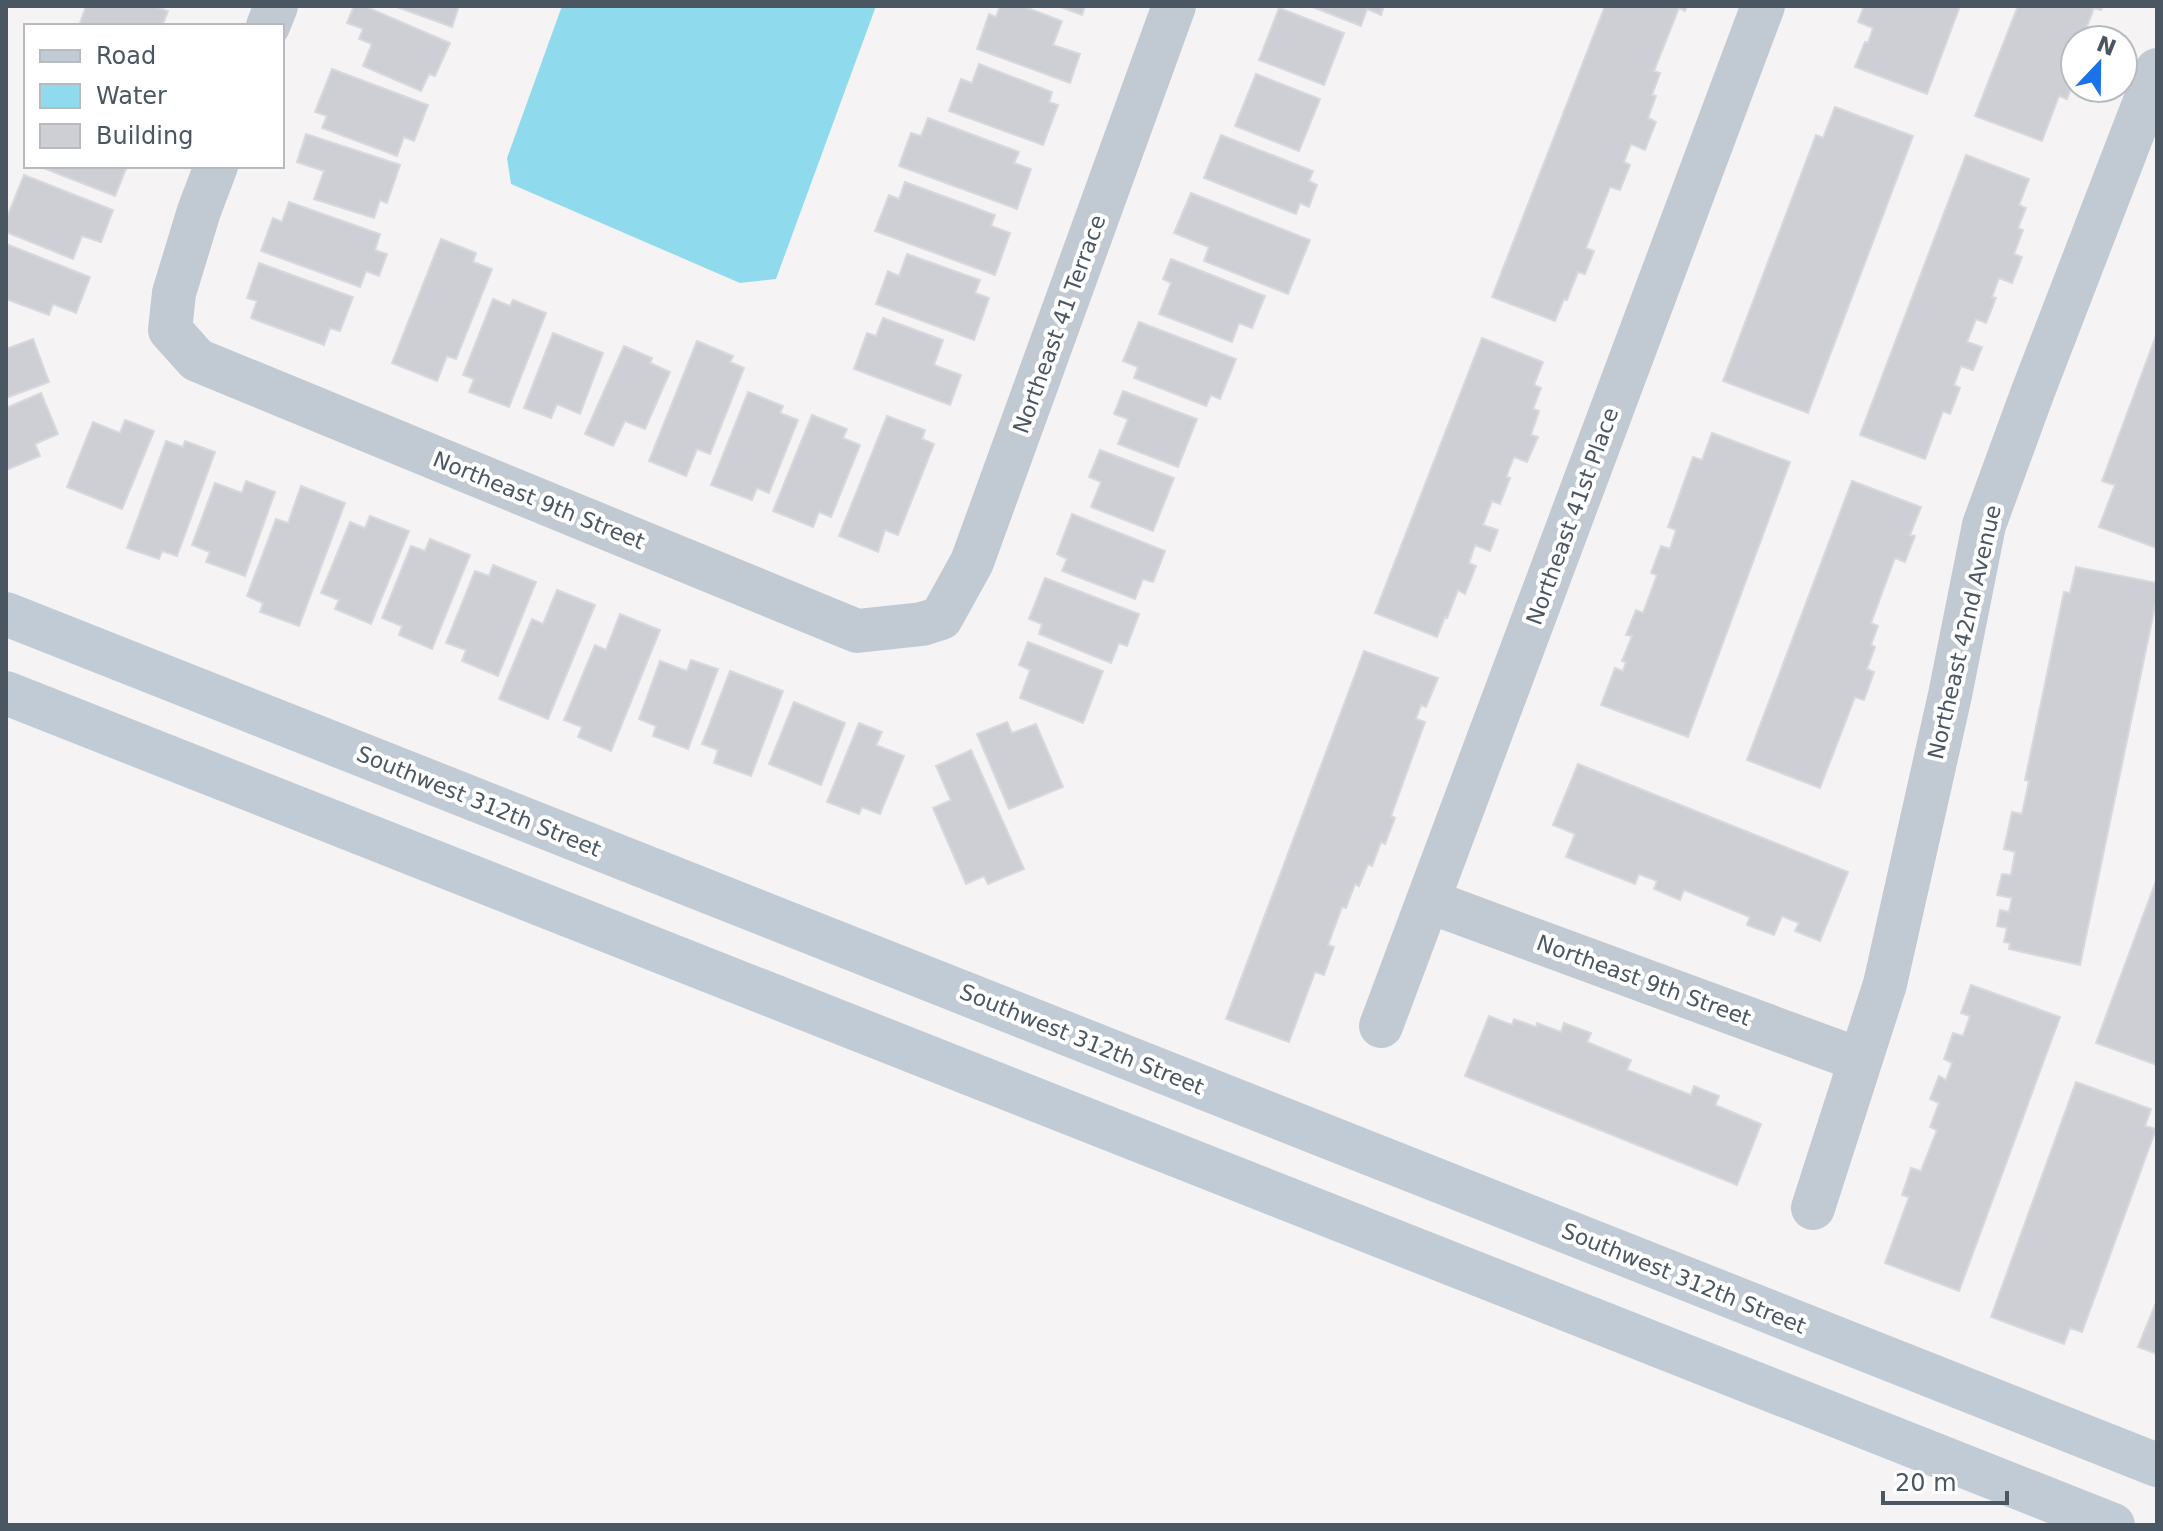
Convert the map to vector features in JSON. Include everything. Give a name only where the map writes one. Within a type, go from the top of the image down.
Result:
[{"type":"main road","name":"Southwest 312th Street","points":[[6,614],[2157,1465]]},
{"type":"main road","points":[[6,693],[2113,1525]]},
{"type":"street","name":"Northeast 41 Terrace","points":[[922,624],[941,618],[972,562],[1174,6]]},
{"type":"street","name":"Northeast 41st Place","points":[[1381,1026],[1763,6]]},
{"type":"street","name":"Northeast 42nd Avenue","points":[[1813,1208],[1885,984],[1950,695],[1984,525],[2157,70]]},
{"type":"street","name":"Northeast 9th Street","points":[[215,168],[174,293],[170,330],[197,360],[857,631],[922,624]]},
{"type":"street","name":"Northeast 9th Street","points":[[1428,901],[1860,1060]]},
{"type":"water","points":[[562,6],[876,6],[776,279],[740,283],[511,184],[507,158]]},
{"type":"building","points":[[86,6],[154,6],[168,11],[163,24],[80,24]]},
{"type":"building","points":[[354,6],[364,6],[450,43],[435,76],[429,74],[421,91],[363,66],[372,44],[359,39],[363,29],[347,23]]},
{"type":"building","points":[[394,6],[459,6],[452,27]]},
{"type":"building","points":[[1000,6],[1022,6],[1062,21],[1053,45],[1080,54],[1070,83],[977,49],[989,14],[996,17]]},
{"type":"building","points":[[1058,6],[1085,6],[1082,15]]},
{"type":"building","points":[[1310,6],[1384,6],[1381,15],[1367,9],[1361,26]]},
{"type":"building","points":[[1605,6],[1687,6],[1685,11],[1679,8],[1654,71],[1660,73],[1648,118],[1656,122],[1645,150],[1631,144],[1624,162],[1630,165],[1620,190],[1610,187],[1586,248],[1594,251],[1585,274],[1578,272],[1555,321],[1492,297]]},
{"type":"building","points":[[1864,6],[1960,6],[1927,94],[1855,67],[1873,28],[1858,22]]},
{"type":"building","points":[[2018,6],[2103,6],[2101,10],[2094,8],[2088,24],[2059,24],[2059,96],[2042,141],[1975,116]]},
{"type":"building","points":[[1279,8],[1344,33],[1324,85],[1259,60]]},
{"type":"building","points":[[979,64],[1052,92],[1049,102],[1058,105],[1043,145],[949,111],[961,79],[972,83]]},
{"type":"building","points":[[332,69],[428,105],[414,141],[404,137],[397,156],[322,128],[327,116],[315,112]]},
{"type":"building","points":[[1256,74],[1320,99],[1299,151],[1235,126]]},
{"type":"building","points":[[1835,107],[1913,136],[1808,413],[1723,381],[1816,135],[1823,138]]},
{"type":"building","points":[[928,118],[1019,152],[1014,163],[1031,169],[1017,209],[899,166],[911,133],[921,136]]},
{"type":"building","points":[[306,134],[400,165],[387,203],[380,200],[374,218],[314,199],[324,171],[297,162]]},
{"type":"building","points":[[1221,135],[1313,171],[1309,181],[1317,185],[1309,207],[1300,203],[1296,214],[1204,178]]},
{"type":"building","points":[[1966,155],[2029,179],[2019,205],[2026,208],[2018,228],[2023,230],[2014,254],[2022,257],[2012,283],[1999,278],[1992,297],[1996,298],[1986,323],[1976,319],[1967,342],[1982,347],[1973,370],[1961,366],[1954,385],[1960,388],[1950,414],[1943,411],[1925,459],[1860,435]]},
{"type":"building","points":[[43,168],[124,168],[115,196]]},
{"type":"building","points":[[24,175],[113,210],[101,242],[82,236],[73,259],[6,232],[6,220]]},
{"type":"building","points":[[905,182],[995,215],[991,226],[1010,233],[995,275],[875,231],[889,195],[899,199]]},
{"type":"building","points":[[1191,193],[1310,240],[1288,294],[1204,261],[1209,247],[1174,233]]},
{"type":"building","points":[[289,202],[380,234],[375,250],[387,254],[379,276],[366,271],[360,287],[261,251],[273,218],[282,222]]},
{"type":"building","points":[[441,239],[476,253],[473,262],[492,269],[456,359],[447,356],[437,381],[392,363]]},
{"type":"building","points":[[6,244],[90,277],[76,313],[53,304],[49,315],[6,299]]},
{"type":"building","points":[[907,254],[980,280],[975,293],[989,298],[974,340],[876,304],[888,271],[899,276]]},
{"type":"building","points":[[1171,259],[1265,296],[1252,328],[1239,323],[1232,342],[1159,314],[1171,283],[1163,279]]},
{"type":"building","points":[[259,263],[353,297],[340,331],[330,328],[324,345],[251,318],[257,301],[247,298]]},
{"type":"building","points":[[493,299],[510,306],[513,300],[546,313],[509,407],[469,392],[474,379],[463,375]]},
{"type":"building","points":[[883,318],[943,340],[934,365],[961,375],[950,405],[854,369],[867,333],[876,336]]},
{"type":"building","points":[[1139,322],[1236,359],[1220,399],[1211,395],[1206,406],[1134,378],[1138,367],[1123,361]]},
{"type":"building","points":[[553,333],[603,353],[580,414],[557,404],[551,418],[524,408]]},
{"type":"building","points":[[2157,333],[2157,548],[2099,527],[2115,485],[2102,481]]},
{"type":"building","points":[[1482,338],[1543,362],[1534,385],[1541,388],[1533,409],[1539,411],[1531,435],[1538,437],[1527,462],[1514,457],[1500,504],[1492,501],[1483,525],[1498,530],[1490,551],[1475,545],[1469,563],[1476,566],[1465,594],[1458,590],[1437,637],[1375,613]]},
{"type":"building","points":[[33,339],[49,382],[6,398],[6,349]]},
{"type":"building","points":[[697,341],[733,356],[730,362],[744,368],[710,454],[697,449],[686,476],[649,461]]},
{"type":"building","points":[[624,346],[652,358],[650,363],[670,372],[645,429],[625,421],[613,446],[585,434]]},
{"type":"building","points":[[1123,391],[1197,419],[1178,467],[1118,444],[1128,419],[1114,414]]},
{"type":"building","points":[[748,392],[783,406],[780,413],[798,420],[769,493],[757,488],[752,500],[711,485]]},
{"type":"building","points":[[41,393],[58,434],[35,444],[40,456],[6,470],[6,408]]},
{"type":"building","points":[[812,415],[847,429],[843,438],[860,445],[831,517],[819,512],[813,527],[773,511]]},
{"type":"building","points":[[887,416],[925,430],[922,439],[934,444],[898,535],[885,530],[878,552],[839,536]]},
{"type":"building","points":[[125,420],[154,431],[122,509],[67,487],[93,422],[120,433]]},
{"type":"building","points":[[1712,433],[1790,462],[1688,737],[1601,705],[1615,668],[1623,671],[1626,662],[1622,661],[1632,636],[1626,635],[1636,610],[1643,613],[1657,575],[1651,573],[1661,546],[1670,549],[1676,530],[1668,527],[1693,457],[1702,460]]},
{"type":"building","points":[[166,441],[183,447],[185,441],[215,452],[177,556],[162,551],[159,559],[127,548]]},
{"type":"building","points":[[1100,450],[1174,478],[1153,531],[1091,507],[1101,482],[1089,477]]},
{"type":"building","points":[[246,481],[275,492],[245,576],[206,562],[210,552],[192,545],[215,483],[242,493]]},
{"type":"building","points":[[1852,481],[1921,507],[1910,535],[1915,536],[1905,562],[1895,558],[1871,623],[1878,626],[1867,669],[1874,672],[1864,700],[1855,697],[1820,788],[1747,760]]},
{"type":"building","points":[[301,486],[345,503],[299,626],[260,612],[263,603],[247,596],[276,519],[288,523]]},
{"type":"building","points":[[1072,514],[1165,551],[1153,582],[1143,579],[1135,599],[1062,571],[1067,559],[1057,554]]},
{"type":"building","points":[[370,516],[409,531],[371,624],[335,609],[339,600],[321,593],[350,522],[365,528]]},
{"type":"building","points":[[430,539],[470,555],[432,649],[399,635],[402,626],[382,618],[411,546],[425,551]]},
{"type":"building","points":[[493,565],[536,582],[498,676],[462,661],[466,650],[446,643],[475,571],[489,576]]},
{"type":"building","points":[[2076,567],[2157,583],[2157,597],[2080,965],[2009,949],[2010,943],[2004,942],[2007,928],[1997,926],[2000,910],[2009,912],[2012,898],[1997,895],[2002,874],[2011,875],[2015,852],[2004,849],[2012,812],[2022,814],[2029,781],[2025,780],[2064,592],[2070,593]]},
{"type":"building","points":[[1045,578],[1139,614],[1127,646],[1119,643],[1111,663],[1039,634],[1042,624],[1029,619]]},
{"type":"building","points":[[557,590],[595,605],[548,719],[499,699],[532,619],[543,624]]},
{"type":"building","points":[[620,614],[660,630],[611,751],[578,737],[582,727],[564,720],[595,645],[606,650]]},
{"type":"building","points":[[1028,642],[1103,671],[1083,723],[1020,698],[1030,670],[1019,665]]},
{"type":"building","points":[[1364,651],[1438,678],[1426,707],[1421,705],[1416,719],[1425,722],[1391,816],[1395,818],[1385,844],[1381,842],[1372,866],[1368,864],[1359,886],[1355,884],[1346,908],[1342,907],[1328,945],[1334,947],[1324,975],[1315,972],[1289,1042],[1226,1019]]},
{"type":"building","points":[[691,660],[718,669],[688,749],[653,736],[656,726],[639,719],[660,661],[687,671]]},
{"type":"building","points":[[730,671],[783,691],[751,776],[714,763],[718,750],[702,744]]},
{"type":"building","points":[[794,702],[845,723],[821,785],[769,764]]},
{"type":"building","points":[[1007,722],[1012,733],[1036,724],[1063,787],[1009,809],[977,734]]},
{"type":"building","points":[[859,723],[882,732],[876,745],[904,756],[880,814],[862,807],[859,814],[827,802]]},
{"type":"building","points":[[971,750],[1024,869],[988,884],[984,876],[966,884],[933,808],[951,800],[936,766]]},
{"type":"building","points":[[1578,764],[1848,872],[1820,941],[1795,931],[1799,923],[1782,916],[1774,935],[1747,925],[1750,917],[1684,890],[1680,900],[1654,889],[1657,881],[1639,874],[1635,884],[1566,857],[1575,834],[1553,825]]},
{"type":"building","points":[[2157,878],[2157,1065],[2096,1043]]},
{"type":"building","points":[[1971,985],[2060,1017],[1959,1291],[1885,1263],[1909,1197],[1902,1195],[1911,1168],[1921,1171],[1937,1130],[1930,1127],[1939,1103],[1930,1099],[1939,1076],[1946,1080],[1952,1063],[1944,1059],[1953,1033],[1963,1036],[1970,1016],[1961,1013]]},
{"type":"building","points":[[1489,1016],[1512,1025],[1514,1019],[1561,1032],[1564,1023],[1591,1033],[1587,1042],[1631,1060],[1627,1070],[1691,1095],[1694,1086],[1719,1096],[1715,1105],[1761,1124],[1737,1185],[1465,1076]]},
{"type":"building","points":[[2076,1082],[2151,1109],[2145,1126],[2156,1129],[2082,1332],[2070,1328],[2064,1344],[1991,1317]]},
{"type":"building","points":[[2157,1300],[2157,1354],[2138,1347]]}]
